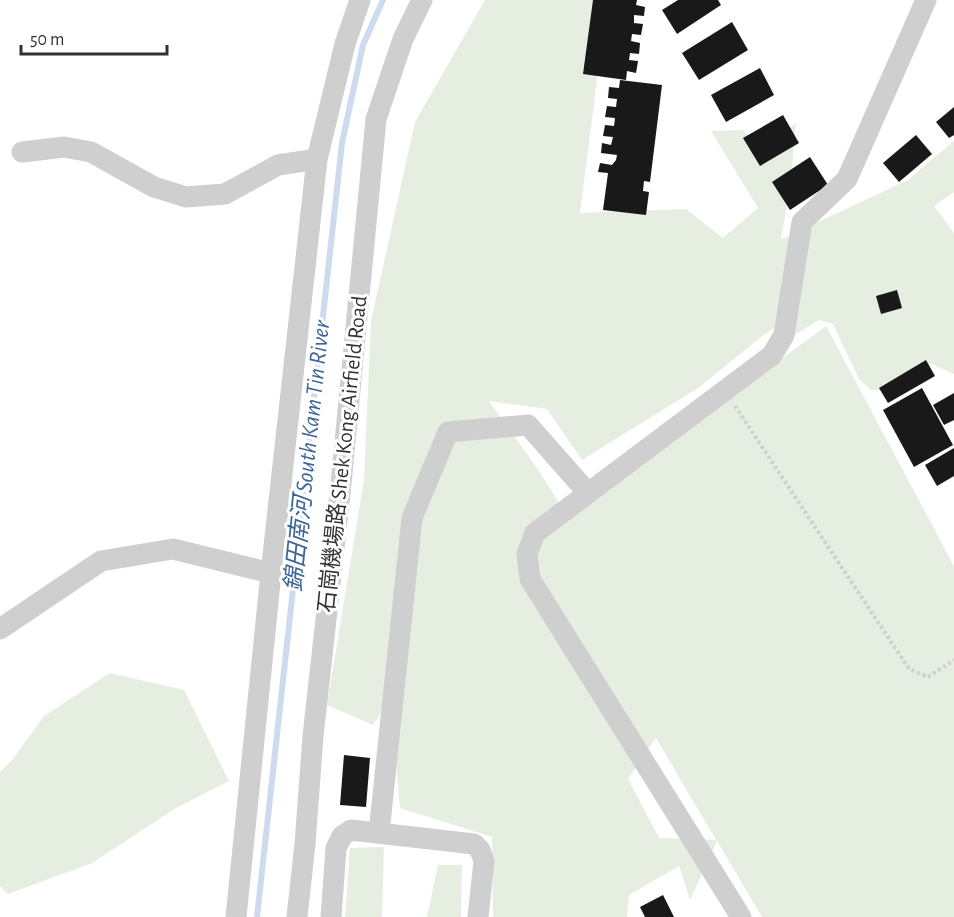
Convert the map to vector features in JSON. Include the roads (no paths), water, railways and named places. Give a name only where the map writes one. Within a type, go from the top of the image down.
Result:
[{"type":"street","points":[[236,917],[316,159],[345,44],[360,0]]},
{"type":"street","name":"石崗機場路 Shek Kong Airfield Road","points":[[297,917],[313,736],[376,119],[403,39],[422,0]]},
{"type":"street","points":[[741,917],[530,579],[527,554],[535,533],[772,355],[784,335],[802,222],[847,179],[926,0]]},
{"type":"street","points":[[22,152],[64,147],[91,152],[154,187],[186,197],[225,194],[278,165],[316,159]]},
{"type":"street","points":[[379,833],[412,518],[448,432],[528,425],[588,493]]},
{"type":"street","points":[[0,629],[101,561],[172,549],[271,573]]},
{"type":"street","points":[[331,917],[336,848],[342,836],[351,830],[474,844],[480,850],[484,861],[478,917]]},
{"type":"waterway","name":"錦田南河 South Kam Tin River","points":[[257,917],[342,143],[363,45],[383,0]]}]
